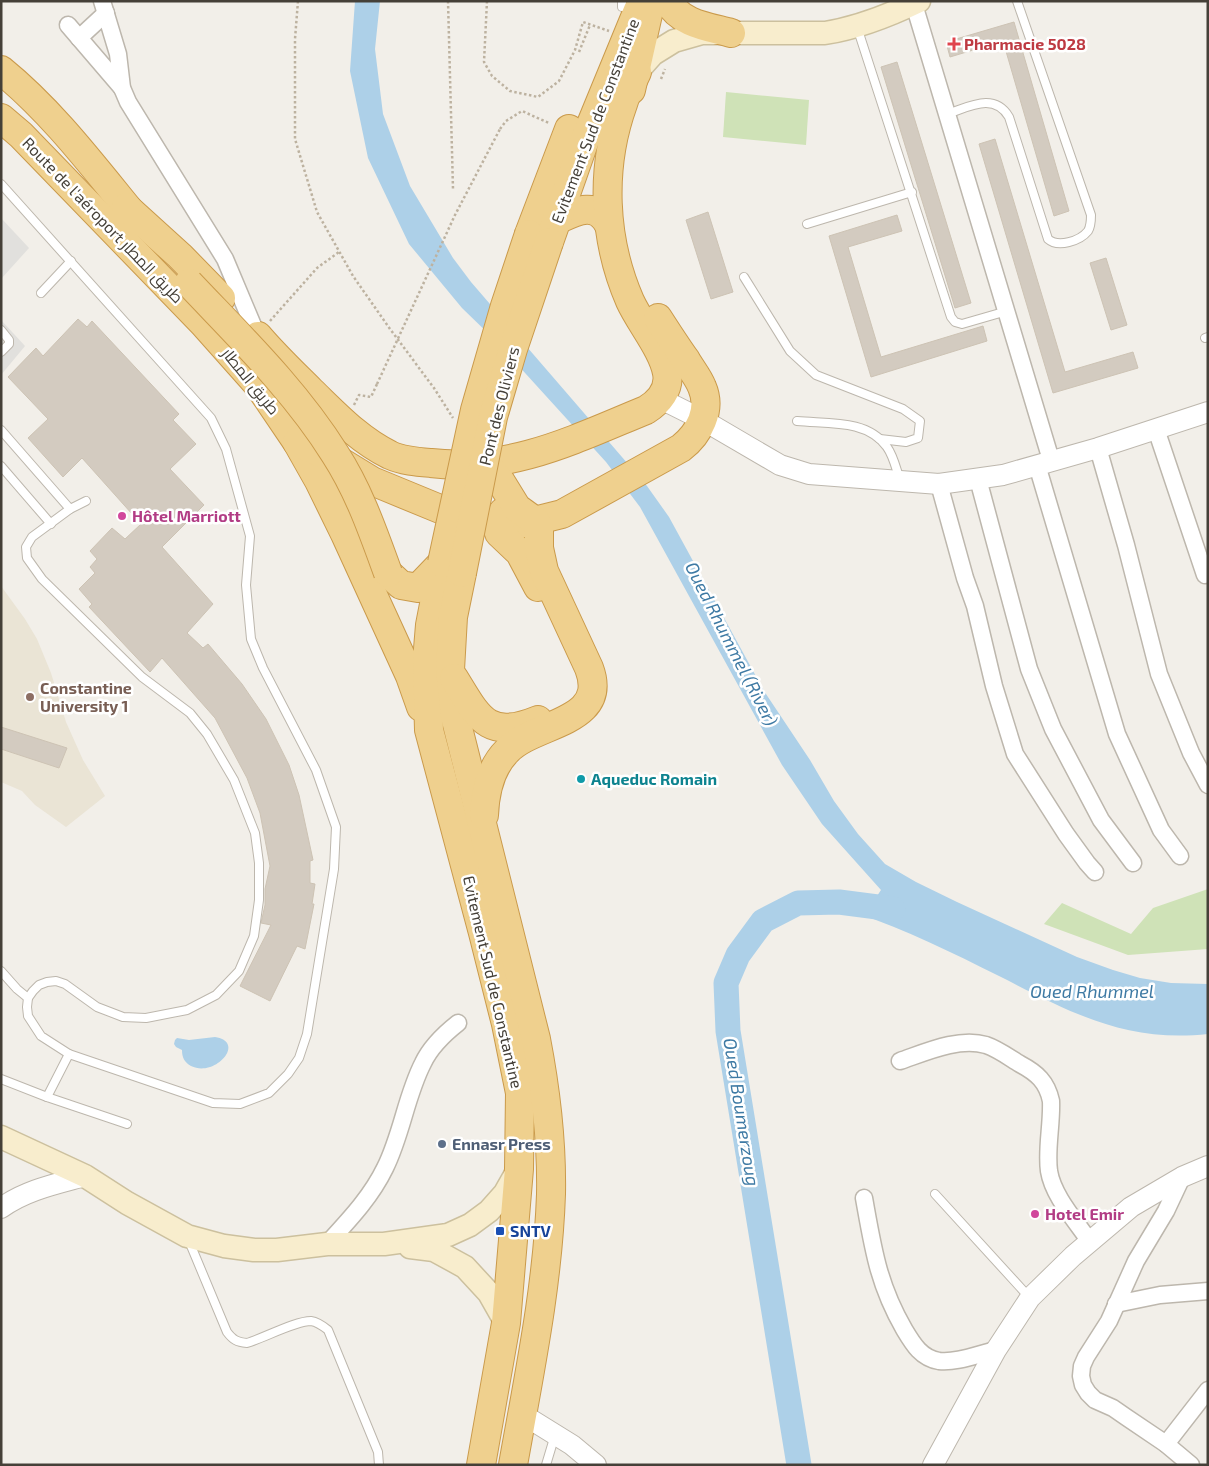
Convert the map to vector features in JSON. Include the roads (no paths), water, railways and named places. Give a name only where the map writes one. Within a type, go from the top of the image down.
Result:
[{"type":"highway","points":[[297,442],[341,462],[372,481],[440,509],[468,518],[498,523],[534,522],[551,518],[575,508],[680,448],[698,431],[706,407],[702,388],[644,293],[626,241],[621,177],[622,156],[630,95],[637,72],[651,1]]},
{"type":"highway","points":[[668,1],[679,16],[691,22],[731,33]]},
{"type":"highway","name":"Evitement Sud de Constantine","points":[[545,232],[568,131],[618,11]]},
{"type":"highway","name":"Evitement Sud de Constantine","points":[[545,232],[587,134],[618,11]]},
{"type":"highway","name":"Route de l'aéroport طريق المطار","points":[[1,70],[55,122],[189,283],[282,382],[336,454],[364,510],[388,573],[401,585],[418,588],[452,568]]},
{"type":"highway","points":[[126,207],[180,256],[257,335],[271,352],[346,426],[392,456],[413,461],[448,465],[486,464],[537,453],[653,405],[666,387],[667,374],[657,350],[631,303],[621,279],[609,225],[608,168],[613,134],[623,102],[637,72]]},
{"type":"highway","name":"Route de l'aéroport طريق المطار","points":[[1,118],[21,135],[202,323]]},
{"type":"highway","points":[[545,232],[583,210],[590,210],[602,216],[609,225]]},
{"type":"highway","name":"Pont des Oliviers","points":[[452,568],[545,232]]},
{"type":"highway","name":"طريق المطار","points":[[202,323],[259,386],[297,442],[345,534],[410,676],[428,730]]},
{"type":"highway","points":[[450,670],[477,714],[483,720],[499,728],[516,728],[559,711],[568,705],[576,692],[578,677],[529,568],[520,554],[501,536],[498,530],[498,523],[509,495],[521,473],[537,453]]},
{"type":"highway","points":[[484,832],[486,793],[490,779],[501,757],[521,740],[575,715],[590,700],[593,689],[593,678],[589,668],[544,571],[539,548],[540,532],[534,522],[522,513],[486,464]]},
{"type":"highway","points":[[440,509],[434,494],[434,485],[442,470],[448,465]]},
{"type":"highway","name":"Evitement Sud de Constantine","points":[[452,568],[453,617],[450,670],[456,716],[536,1039],[546,1094],[550,1143],[550,1195],[545,1273],[513,1465]]},
{"type":"highway","name":"Evitement Sud de Constantine","points":[[452,568],[430,625],[426,661],[428,730],[483,933],[506,1024],[520,1092],[519,1169],[506,1323],[482,1465]]},
{"type":"main road","points":[[637,72],[653,54],[674,42],[702,33],[825,33],[839,31],[887,15],[916,2]]},
{"type":"main road","points":[[1,1137],[85,1176],[127,1203],[187,1236],[224,1246],[254,1250],[277,1250],[327,1244],[384,1244],[434,1250],[465,1268],[489,1293],[506,1323]]},
{"type":"main road","points":[[384,1244],[448,1235],[470,1225],[489,1211],[505,1193],[519,1169]]},
{"type":"street","points":[[916,2],[947,114],[1007,312],[1044,462],[1117,734],[1161,830],[1180,856]]},
{"type":"street","points":[[79,38],[104,7]]},
{"type":"street","points":[[104,7],[118,54],[122,88],[128,102],[225,258],[257,335]]},
{"type":"street","points":[[68,26],[122,88]]},
{"type":"street","points":[[653,405],[703,420],[780,465],[809,474],[940,484],[1003,475],[1098,448],[1208,412]]},
{"type":"street","points":[[1156,429],[1205,575]]},
{"type":"street","points":[[1098,448],[1159,674],[1191,753],[1208,785]]},
{"type":"street","points":[[978,479],[1029,669],[1053,729],[1101,820],[1133,863]]},
{"type":"street","points":[[940,484],[965,578],[975,606],[1000,707],[1015,754],[1066,834],[1095,872]]},
{"type":"street","points":[[327,1244],[353,1216],[376,1184],[394,1149],[423,1063],[438,1041],[458,1023]]},
{"type":"street","points":[[900,1061],[935,1048],[968,1043],[987,1046],[1040,1077],[1049,1092],[1051,1101],[1048,1162],[1051,1179],[1058,1196],[1090,1242]]},
{"type":"street","points":[[933,1465],[996,1350],[1030,1298],[1054,1274],[1131,1207],[1182,1177],[1208,1166]]},
{"type":"street","points":[[1,1208],[42,1187],[85,1176]]},
{"type":"street","points":[[1182,1177],[1170,1205],[1136,1261],[1109,1321],[1082,1366],[1081,1376],[1083,1385],[1095,1400],[1113,1408],[1166,1444],[1191,1465]]},
{"type":"street","points":[[864,1198],[880,1277],[890,1305],[920,1353],[939,1361],[949,1361],[996,1350]]},
{"type":"street","points":[[1116,1304],[1155,1296],[1208,1290]]},
{"type":"street","points":[[1166,1444],[1208,1390]]},
{"type":"street","points":[[522,1414],[572,1445],[596,1465]]},
{"type":"lane","points":[[947,114],[988,103],[1000,107],[1009,117],[1048,239],[1055,244],[1059,244],[1079,238],[1088,231],[1091,215],[1017,1]]},
{"type":"lane","points":[[856,25],[912,192],[951,317],[955,322],[962,324],[1007,312]]},
{"type":"lane","points":[[1,184],[211,418],[226,449],[250,536],[246,585],[251,639],[263,668],[316,770],[336,827],[334,868],[307,1034],[299,1058],[288,1074],[269,1093],[240,1104],[213,1103],[69,1054],[47,1041],[36,1030],[28,1016],[28,998],[32,991],[39,985],[56,981],[64,984],[97,1007],[123,1017],[146,1018],[187,1010],[216,994],[239,971],[254,936],[260,900],[259,863],[255,833],[234,780],[207,734],[190,713],[142,677],[42,579],[27,558],[26,547],[32,537],[70,509],[86,501]]},
{"type":"lane","points":[[807,224],[912,192]]},
{"type":"lane","points":[[40,293],[70,261]]},
{"type":"lane","points":[[744,277],[790,351],[816,375],[903,409],[920,421],[918,438],[906,442],[880,439]]},
{"type":"lane","points":[[1,330],[9,340],[9,344],[1,352]]},
{"type":"lane","points":[[797,422],[849,425],[871,432],[880,439],[893,458],[900,482]]},
{"type":"lane","points":[[1,430],[70,509]]},
{"type":"lane","points":[[1,466],[51,524]]},
{"type":"lane","points":[[1,970],[17,989],[28,998]]},
{"type":"lane","points":[[47,1097],[69,1054]]},
{"type":"lane","points":[[1,1079],[127,1124]]},
{"type":"lane","points":[[935,1194],[1030,1298]]},
{"type":"lane","points":[[187,1236],[227,1332],[232,1338],[239,1342],[247,1343],[311,1321],[320,1324],[328,1330],[378,1452],[378,1465]]},
{"type":"lane","points":[[546,1465],[555,1434]]},
{"type":"water","name":"Oued Rhummel","points":[[355,1],[380,1],[375,49],[383,114],[410,186],[453,258],[471,282],[647,486],[669,517],[764,691],[810,760],[834,801],[858,834],[885,864],[916,882],[1077,957],[1140,978],[1171,983],[1208,984],[1208,1034],[1178,1036],[1150,1034],[1099,1022],[1050,1002],[929,942],[857,913],[862,897],[875,899],[881,890],[822,824],[782,765],[640,507],[606,462],[495,340],[462,308],[409,244],[368,158],[350,71]]},
{"type":"water","points":[[215,1037],[224,1040],[228,1045],[228,1052],[218,1063],[209,1067],[191,1066],[184,1059],[182,1050],[174,1044],[177,1038],[189,1040]]},
{"type":"waterway","name":"Oued Boumerzoug","points":[[799,1465],[728,1031],[726,983],[738,955],[763,921],[798,903],[839,902],[893,909]]},
{"type":"place","name":"Pharmacie 5028","points":[[954,44]]},
{"type":"place","name":"Hôtel Marriott","points":[[122,516]]},
{"type":"place","name":"Constantine University 1","points":[[30,697]]},
{"type":"place","name":"Aqueduc Romain","points":[[581,779]]},
{"type":"place","name":"Ennasr Press","points":[[442,1144]]},
{"type":"place","name":"Hotel Emir","points":[[1035,1214]]},
{"type":"place","name":"SNTV","points":[[500,1231]]},
{"type":"water label","name":"Oued Rhummel (River)","points":[[731,644]]}]
